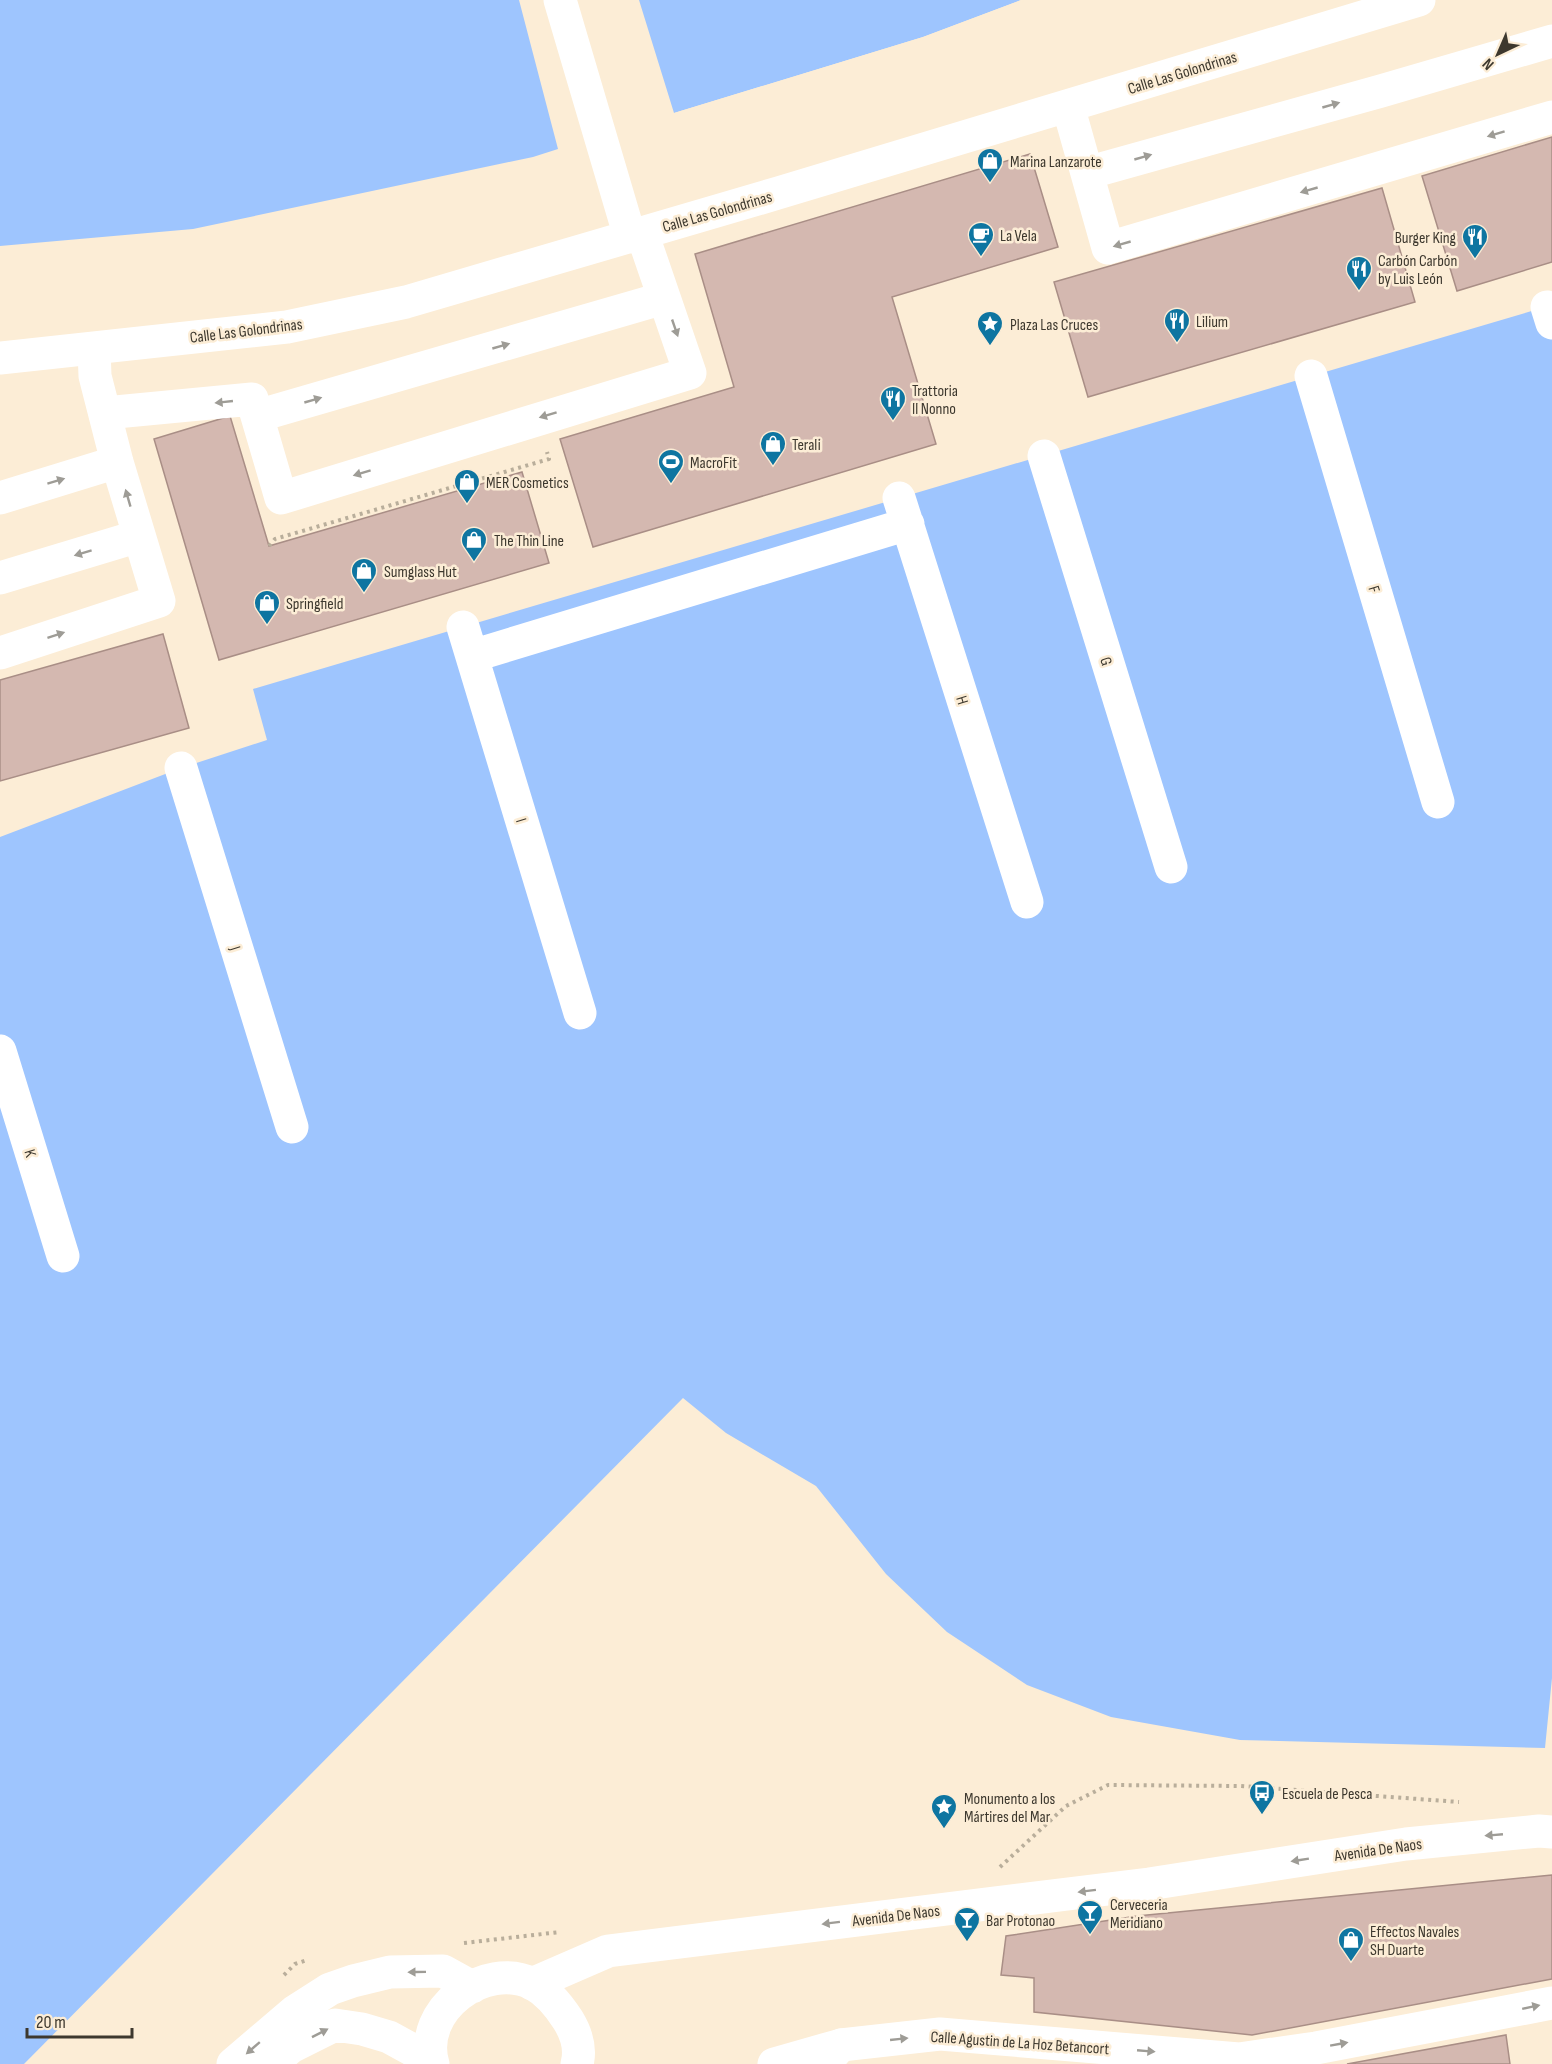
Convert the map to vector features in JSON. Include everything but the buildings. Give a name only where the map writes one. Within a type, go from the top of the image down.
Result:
[{"type":"street","points":[[105,413],[252,399],[281,498],[690,373],[664,298],[636,235],[560,0]]},
{"type":"street","name":"Calle Las Golondrinas","points":[[0,358],[287,327],[406,302],[1419,0]]},
{"type":"street","points":[[1087,173],[1552,41]]},
{"type":"street","points":[[1068,106],[1108,248],[1552,117]]},
{"type":"street","points":[[257,416],[664,298]]},
{"type":"street","points":[[0,653],[159,602],[117,462],[95,376],[94,348]]},
{"type":"street","name":"F","points":[[1311,376],[1438,802]]},
{"type":"street","name":"G","points":[[1044,456],[1171,867]]},
{"type":"street","points":[[0,498],[117,462]]},
{"type":"street","name":"H","points":[[468,641],[903,511],[1027,902]]},
{"type":"street","points":[[0,578],[139,537]]},
{"type":"street","name":"I","points":[[468,641],[580,1013]]},
{"type":"street","name":"J","points":[[181,768],[292,1127]]},
{"type":"street","name":"K","points":[[0,1051],[63,1256]]},
{"type":"street","name":"Avenida De Naos","points":[[532,1984],[608,1951],[1149,1884],[1406,1844],[1539,1831],[1552,1832]]},
{"type":"street","points":[[233,2064],[294,2012],[330,1989],[353,1981],[390,1972],[443,1971],[472,1987]]},
{"type":"street","points":[[432,2062],[431,2037],[437,2018],[450,2002],[472,1987],[490,1980],[507,1978],[532,1984],[548,1995],[560,2008],[575,2032],[579,2056],[577,2064]]},
{"type":"street","name":"Calle Agustin de La Hoz Betancort","points":[[774,2064],[940,2034],[1066,2054],[1239,2059],[1327,2046],[1552,2003]]},
{"type":"street","points":[[271,2064],[291,2047],[335,2025],[362,2029],[389,2037],[432,2062]]},
{"type":"water","points":[[0,0],[519,0],[558,149],[533,157],[193,229],[0,246]]},
{"type":"water","points":[[639,0],[1021,0],[923,37],[674,113]]},
{"type":"water","points":[[1552,305],[1552,1678],[1545,1748],[1240,1740],[1111,1717],[1027,1685],[947,1632],[886,1574],[816,1486],[726,1433],[683,1398],[24,2064],[0,2064],[0,837],[181,768],[267,740],[253,689]]},
{"type":"pier","points":[[1024,0],[1022,3],[923,40],[675,116],[674,113],[923,37]]},
{"type":"place","name":"Marina Lanzarote","points":[[990,184]]},
{"type":"place","name":"La Vela","points":[[981,258]]},
{"type":"place","name":"Burger King","points":[[1475,260]]},
{"type":"place","name":"Carbón Carbón by Luis León","points":[[1359,292]]},
{"type":"place","name":"Lilium","points":[[1177,344]]},
{"type":"place","name":"Plaza Las Cruces","points":[[990,347]]},
{"type":"place","name":"Trattoria Il Nonno","points":[[893,422]]},
{"type":"place","name":"Terali","points":[[773,467]]},
{"type":"place","name":"MacroFit","points":[[671,485]]},
{"type":"place","name":"MER Cosmetics","points":[[467,505]]},
{"type":"place","name":"The Thin Line","points":[[474,563]]},
{"type":"place","name":"Sumglass Hut","points":[[364,594]]},
{"type":"place","name":"Springfield","points":[[267,626]]},
{"type":"place","name":"Escuela de Pesca","points":[[1262,1816]]},
{"type":"place","name":"Monumento a los Mártires del Mar","points":[[944,1830]]},
{"type":"place","name":"Cerveceria Meridiano","points":[[1090,1936]]},
{"type":"place","name":"Bar Protonao","points":[[967,1943]]},
{"type":"place","name":"Effectos Navales SH Duarte","points":[[1351,1963]]}]
